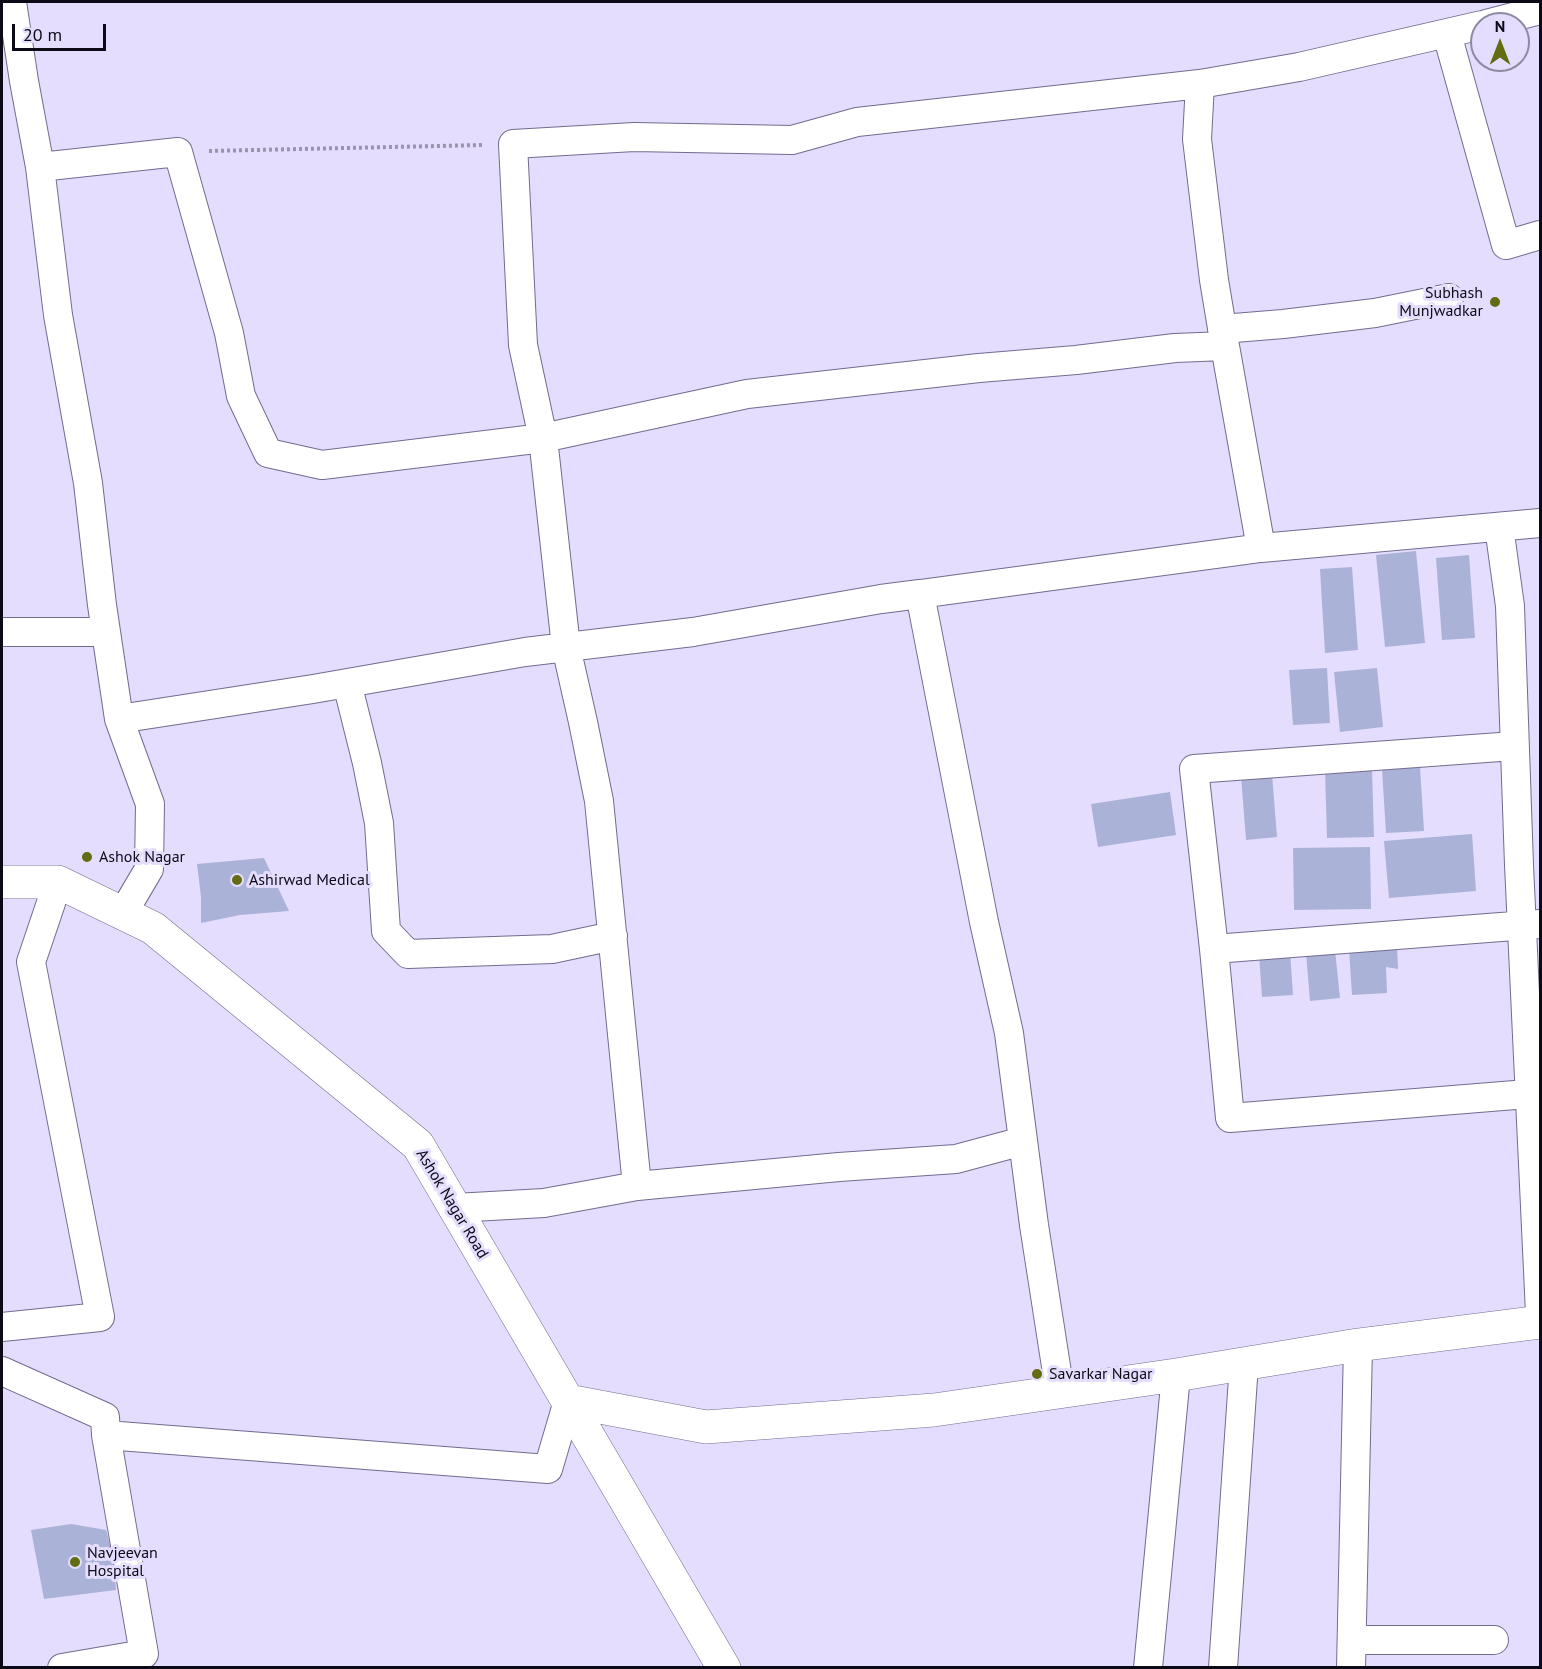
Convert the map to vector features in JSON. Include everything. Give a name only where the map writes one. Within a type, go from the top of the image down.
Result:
[{"type":"street","points":[[12,2],[40,166],[58,315],[88,483],[119,718],[150,804],[149,869],[123,913]]},
{"type":"street","points":[[637,1186],[599,801],[566,647],[543,438],[523,345],[513,144],[634,137],[792,140],[857,122],[1200,84],[1299,67],[1470,28]]},
{"type":"street","points":[[1447,34],[1506,245],[1540,235]]},
{"type":"street","points":[[1200,84],[1197,138],[1224,337],[1261,548]]},
{"type":"street","points":[[40,166],[178,152],[229,333],[241,396],[268,453],[322,465],[543,438],[747,394],[1175,348],[1283,324],[1375,313],[1449,298]]},
{"type":"street","points":[[119,718],[347,683],[525,652],[693,632],[881,599],[1261,548],[1540,523]]},
{"type":"street","points":[[1499,527],[1509,606],[1514,746],[1531,925],[1540,1313]]},
{"type":"street","points":[[920,594],[984,922],[1009,1033],[1049,1328],[1060,1392]]},
{"type":"street","points":[[2,632],[106,632]]},
{"type":"street","points":[[347,683],[380,823],[386,931],[408,954],[552,949],[613,936]]},
{"type":"street","points":[[1514,746],[1194,769],[1215,949],[1230,1118],[1536,1094]]},
{"type":"street","name":"Ashok Nagar Road","points":[[2,882],[58,882],[153,928],[418,1145],[724,1668]]},
{"type":"street","points":[[2,1327],[100,1317],[32,962],[58,882]]},
{"type":"street","points":[[1215,949],[1531,925]]},
{"type":"street","points":[[455,1208],[544,1203],[637,1186],[839,1167],[956,1159],[1023,1141]]},
{"type":"street","points":[[106,1435],[548,1469],[567,1401],[706,1427],[934,1410],[1176,1375],[1358,1345],[1540,1323]]},
{"type":"street","points":[[1358,1345],[1352,1654],[1494,1640]]},
{"type":"street","points":[[1223,1668],[1244,1364]]},
{"type":"street","points":[[2,1371],[105,1417],[106,1435],[144,1654],[62,1668]]},
{"type":"street","points":[[1148,1668],[1176,1375]]},
{"type":"path","points":[[178,152],[513,144]]},
{"type":"building","points":[[1416,551],[1425,643],[1385,647],[1376,555]]},
{"type":"building","points":[[1469,555],[1475,638],[1442,640],[1436,558]]},
{"type":"building","points":[[1352,567],[1358,650],[1325,653],[1320,569]]},
{"type":"building","points":[[1327,668],[1330,723],[1293,725],[1289,670]]},
{"type":"building","points":[[1377,668],[1383,727],[1340,732],[1334,672]]},
{"type":"building","points":[[1420,767],[1424,831],[1386,833],[1382,769]]},
{"type":"building","points":[[1372,769],[1374,837],[1327,838],[1325,770]]},
{"type":"building","points":[[1272,774],[1277,837],[1246,840],[1241,776]]},
{"type":"building","points":[[1170,792],[1176,835],[1098,847],[1091,804]]},
{"type":"building","points":[[1472,834],[1476,891],[1389,898],[1384,841]]},
{"type":"building","points":[[1370,847],[1371,909],[1294,910],[1293,848]]},
{"type":"building","name":"Ashirwad Medical","points":[[264,858],[289,911],[240,915],[201,923],[197,864]]},
{"type":"building","points":[[1397,946],[1398,969],[1386,967],[1387,993],[1352,995],[1349,949]]},
{"type":"building","points":[[1335,950],[1340,998],[1310,1001],[1306,953]]},
{"type":"building","points":[[1290,951],[1293,995],[1262,997],[1259,954]]},
{"type":"building","name":"Navjeevan Hospital","points":[[71,1524],[106,1530],[114,1559],[116,1590],[44,1599],[31,1530]]},
{"type":"place","name":"Subhash Munjwadkar","points":[[1495,302]]},
{"type":"place","name":"Ashok Nagar","points":[[87,857]]},
{"type":"place","name":"Ashirwad Medical","points":[[237,880]]},
{"type":"place","name":"Savarkar Nagar","points":[[1037,1374]]},
{"type":"place","name":"Navjeevan Hospital","points":[[75,1562]]}]
